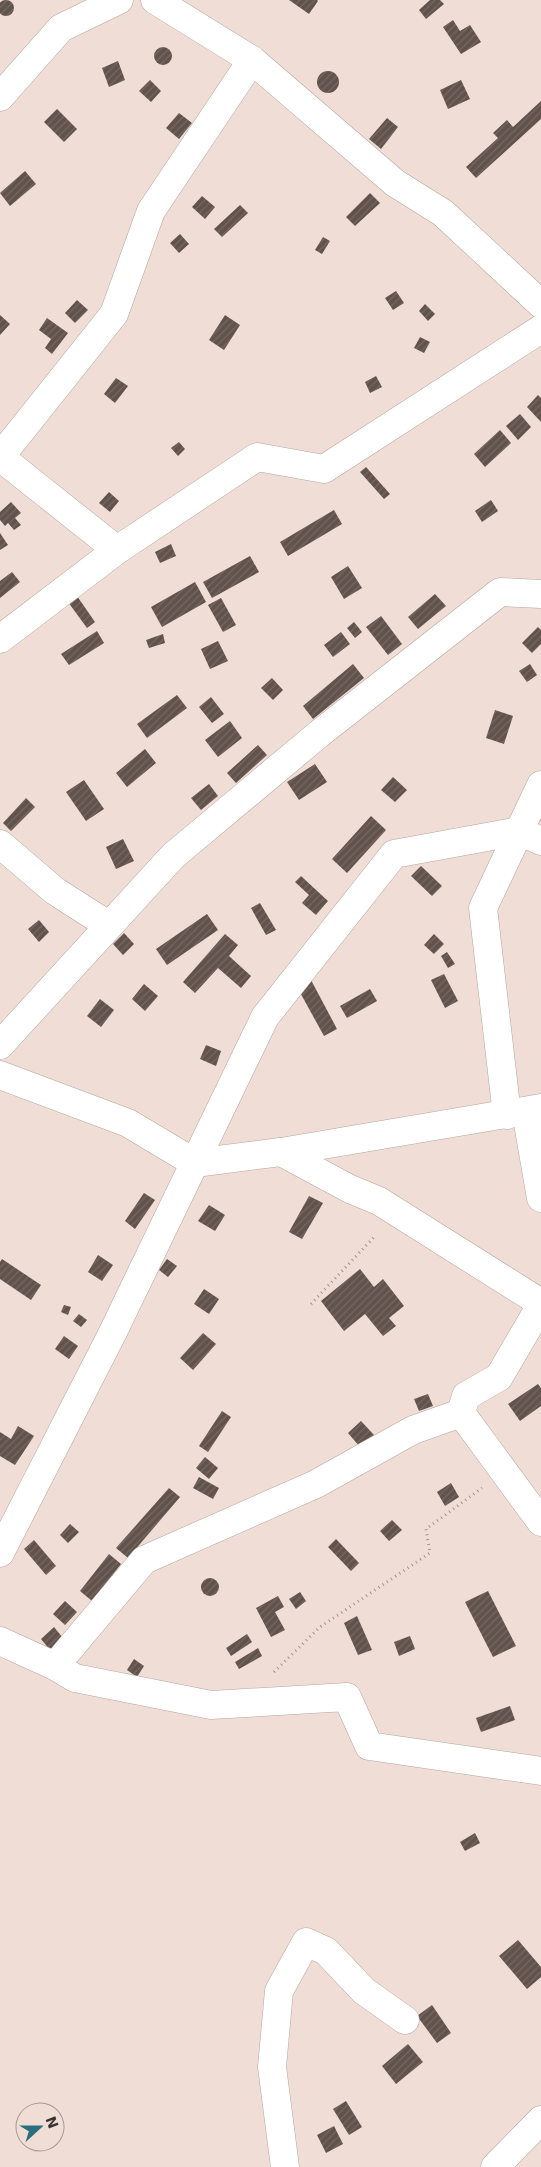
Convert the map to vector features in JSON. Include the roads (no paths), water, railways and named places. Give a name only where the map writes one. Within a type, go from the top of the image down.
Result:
[{"type":"street","points":[[0,96],[60,28],[119,0]]},
{"type":"street","points":[[155,0],[252,60],[395,183],[443,213],[541,304]]},
{"type":"street","points":[[117,550],[0,457],[114,314],[150,211],[252,60]]},
{"type":"street","points":[[0,639],[117,550],[257,457],[324,469],[541,329]]},
{"type":"street","points":[[0,1045],[108,925],[174,856],[320,733],[500,592],[541,594]]},
{"type":"street","points":[[541,785],[530,836],[482,908],[541,1198]]},
{"type":"street","points":[[0,1552],[112,1334],[265,1017],[394,854],[530,836]]},
{"type":"street","points":[[0,844],[55,892],[108,925]]},
{"type":"street","points":[[0,1076],[128,1124],[195,1163],[281,1152],[525,1112]]},
{"type":"street","points":[[281,1152],[393,1209],[541,1304],[499,1377],[466,1396],[461,1413]]},
{"type":"street","points":[[461,1413],[541,1522]]},
{"type":"street","points":[[55,1666],[144,1560],[316,1484],[413,1430],[461,1413]]},
{"type":"street","points":[[0,1641],[55,1666],[76,1678],[211,1705],[347,1697],[369,1746],[541,1771]]},
{"type":"street","points":[[285,2167],[272,2057],[279,1991],[306,1942],[326,1951],[364,1991],[405,2020]]},
{"type":"street","points":[[495,2167],[541,2120]]}]
